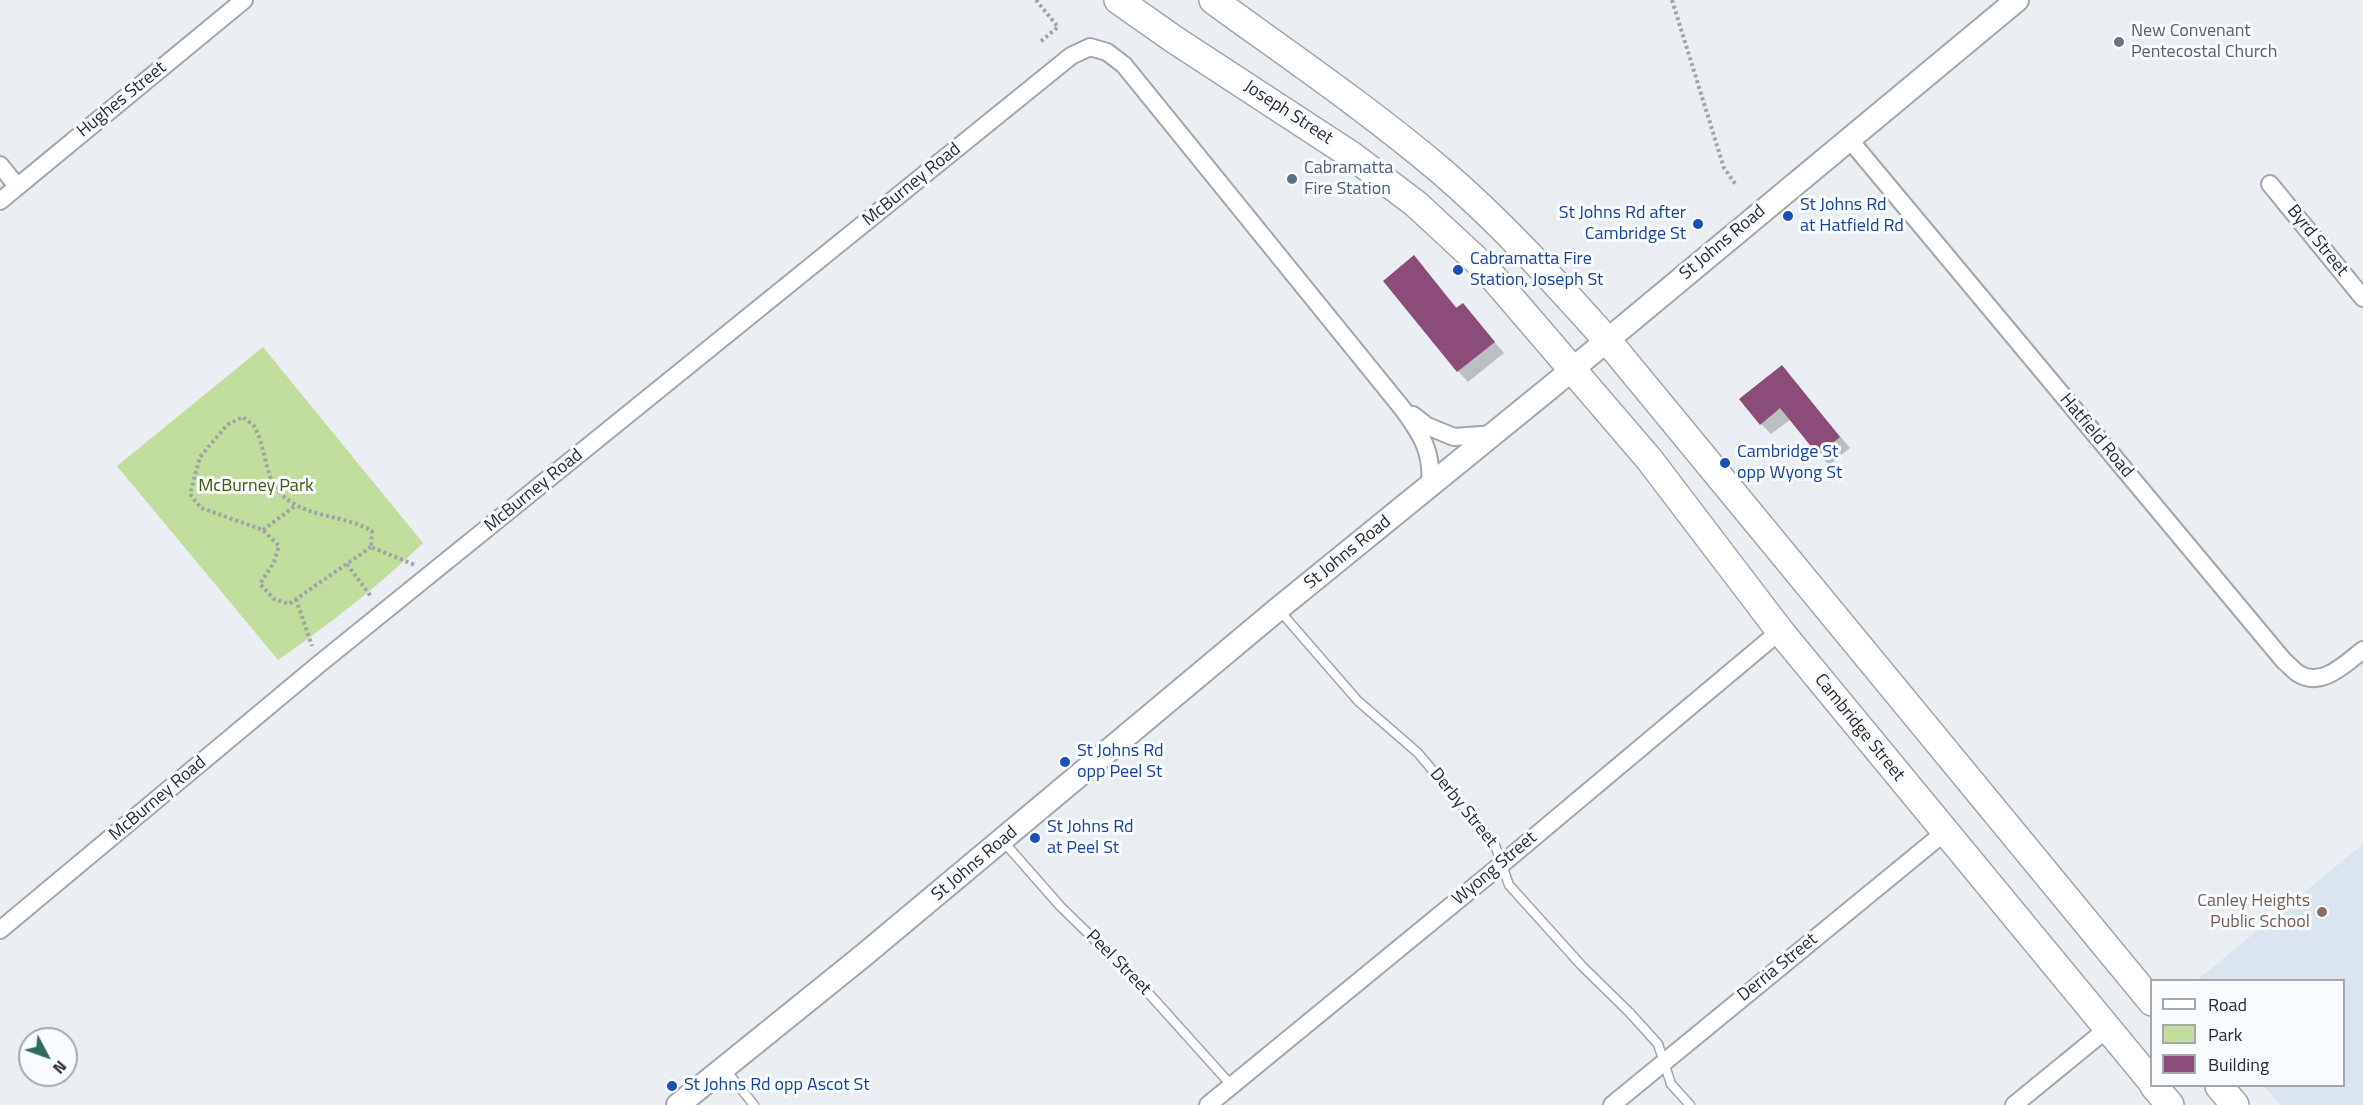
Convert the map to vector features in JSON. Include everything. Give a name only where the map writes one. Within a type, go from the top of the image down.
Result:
[{"type":"highway","name":"Joseph Street","points":[[1118,0],[1351,154],[1416,204],[1486,269],[1573,369]]},
{"type":"highway","points":[[1214,0],[1388,128],[1441,171],[1511,235],[1607,340],[2150,1001]]},
{"type":"highway","name":"Cambridge Street","points":[[1573,369],[1649,459],[1780,631],[2150,1080]]},
{"type":"highway","name":"Cambridge Street","points":[[2155,1087],[2170,1105]]},
{"type":"highway","points":[[2220,1087],[2235,1105]]},
{"type":"main road","name":"St Johns Road","points":[[678,1105],[1003,841],[1278,609],[1495,434],[2017,0]]},
{"type":"street","name":"Hughes Street","points":[[0,201],[244,0]]},
{"type":"street","name":"McBurney Road","points":[[0,930],[318,665],[1071,56],[1090,47],[1107,52],[1124,65],[1402,408]]},
{"type":"street","name":"Hatfield Road","points":[[1849,139],[2284,661],[2300,675],[2316,678],[2329,675],[2363,650]]},
{"type":"street","points":[[0,165],[17,186]]},
{"type":"street","name":"Byrd Street","points":[[2270,184],[2363,298]]},
{"type":"street","points":[[1402,408],[1427,426],[1454,437],[1495,434]]},
{"type":"street","points":[[1402,408],[1422,435],[1432,468],[1430,487]]},
{"type":"street","name":"Wyong Street","points":[[1215,1103],[1232,1086],[1780,631]]},
{"type":"street","name":"Derria Street","points":[[1612,1105],[1945,832]]},
{"type":"street","points":[[2014,1105],[2107,1029]]},
{"type":"lane","name":"Derby Street","points":[[1278,609],[1358,701],[1418,753],[1495,845],[1509,885],[1582,966],[1658,1044],[1671,1084],[1690,1105]]},
{"type":"lane","name":"Peel Street","points":[[1003,841],[1060,906],[1143,987],[1232,1086]]},
{"type":"lane","points":[[724,1068],[754,1105]]},
{"type":"path","points":[[1036,0],[1058,27],[1040,42]]},
{"type":"path","points":[[1672,0],[1724,168],[1736,185]]},
{"type":"path","points":[[243,417],[254,426],[275,487],[295,506],[324,516],[358,523],[372,531],[371,547],[289,604],[274,599],[261,584],[274,562],[279,546],[263,530],[201,508],[190,494],[200,457],[227,425],[243,417]]},
{"type":"path","points":[[263,530],[295,506]]},
{"type":"path","points":[[371,547],[432,573]]},
{"type":"path","points":[[347,564],[383,613]]},
{"type":"path","points":[[296,599],[318,665]]},
{"type":"shaded area","name":"Canley Heights Public School","points":[[2363,844],[2363,1105],[2281,1105],[2265,1087],[2345,1087],[2345,979],[2198,979]]},
{"type":"green space","name":"McBurney Park","points":[[263,347],[423,543],[353,604],[278,660],[117,466]]},
{"type":"building","points":[[1414,255],[1456,308],[1463,303],[1495,342],[1457,372],[1383,281]]},
{"type":"building","points":[[1782,365],[1840,437],[1818,455],[1780,408],[1760,425],[1739,399]]},
{"type":"place","name":"New Convenant Pentecostal Church","points":[[2119,42]]},
{"type":"place","name":"Cabramatta Fire Station","points":[[1292,179]]},
{"type":"place","name":"St Johns Rd at Hatfield Rd","points":[[1788,216]]},
{"type":"place","name":"St Johns Rd after Cambridge St","points":[[1698,224]]},
{"type":"place","name":"Cabramatta Fire Station, Joseph St","points":[[1458,270]]},
{"type":"place","name":"Cambridge St opp Wyong St","points":[[1725,463]]},
{"type":"place","name":"St Johns Rd opp Peel St","points":[[1065,762]]},
{"type":"place","name":"St Johns Rd at Peel St","points":[[1035,838]]},
{"type":"place","name":"Canley Heights Public School","points":[[2322,912]]},
{"type":"place","name":"St Johns Rd opp Ascot St","points":[[672,1086]]}]
